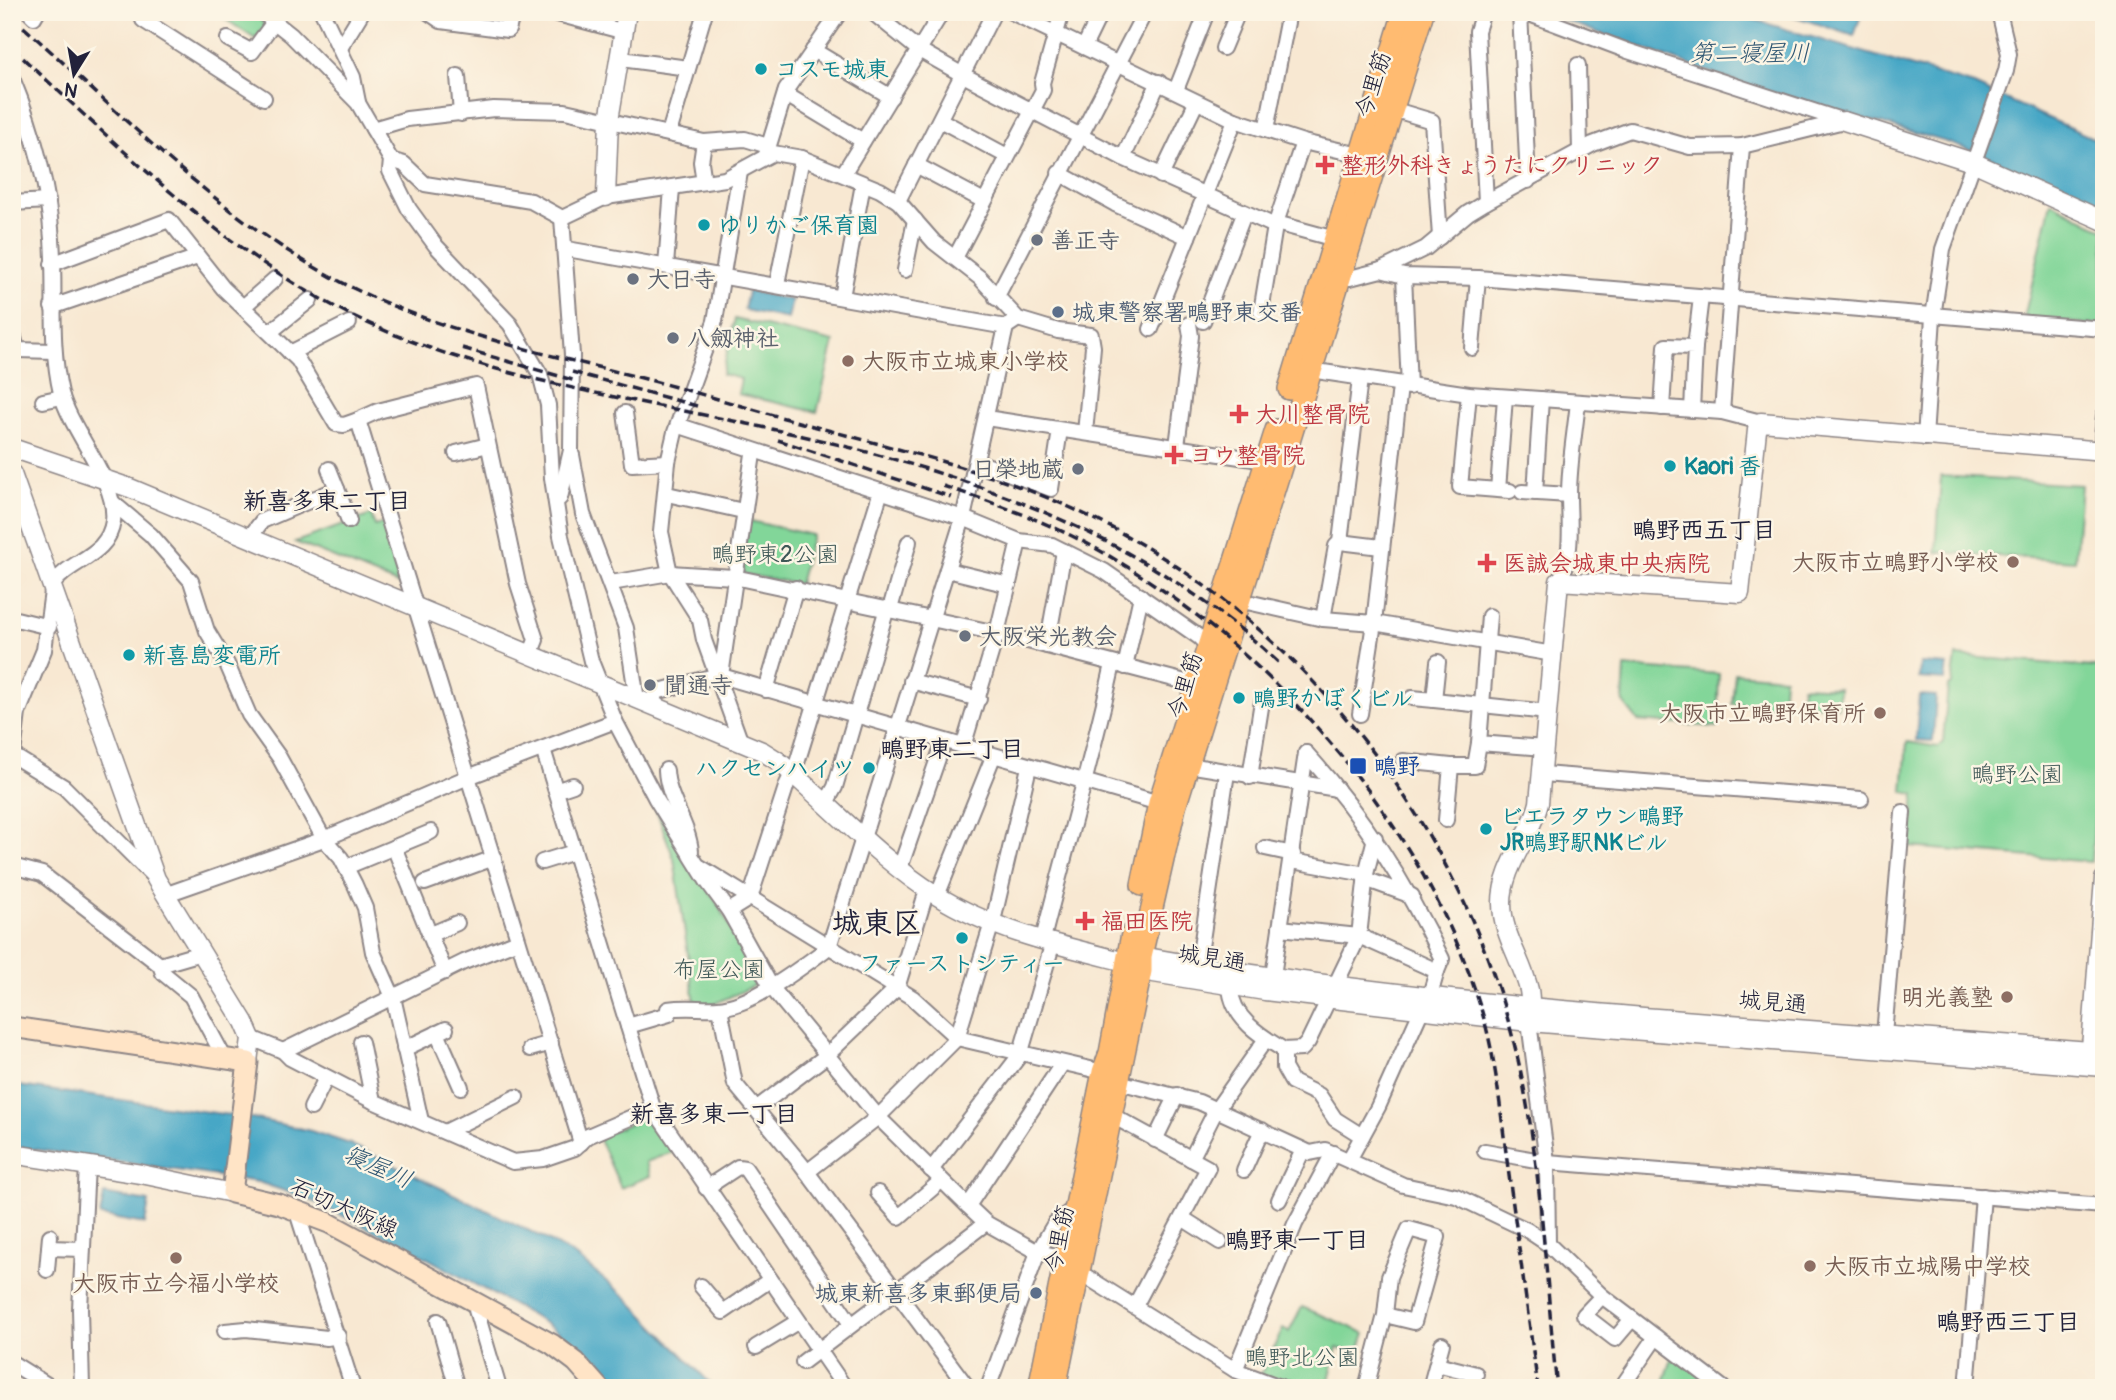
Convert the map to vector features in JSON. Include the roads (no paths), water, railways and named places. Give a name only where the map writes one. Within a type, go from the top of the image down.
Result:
[{"type":"main road","name":"今里筋","points":[[1136,963],[1159,803],[1209,647],[1231,599],[1310,370],[1332,274],[1335,239],[1404,12]]},
{"type":"main road","name":"今里筋","points":[[1039,1388],[1111,1115],[1110,1053],[1136,963],[1266,461],[1392,108],[1423,12]]},
{"type":"main road","points":[[12,1027],[248,1062],[232,1187]]},
{"type":"main road","name":"今里筋","points":[[1055,1388],[1073,1265],[1076,1207],[1111,1077]]},
{"type":"main road","name":"石切大阪線","points":[[232,1187],[296,1209],[340,1228],[538,1336],[576,1362],[594,1386]]},
{"type":"street","points":[[29,12],[34,17],[37,12]]},
{"type":"street","points":[[262,12],[358,103],[391,160],[390,171],[409,209],[436,246],[522,340],[544,388],[557,513],[591,661],[615,722],[656,799],[729,911],[772,988],[878,1117],[986,1223],[1038,1252],[1073,1265],[1235,1370],[1283,1388]]},
{"type":"street","points":[[322,12],[353,77],[358,103]]},
{"type":"street","points":[[340,48],[362,12]]},
{"type":"street","points":[[428,12],[441,21],[509,30],[513,12]]},
{"type":"street","points":[[550,12],[625,32]]},
{"type":"street","points":[[606,197],[609,120],[627,12]]},
{"type":"street","points":[[669,132],[705,12]]},
{"type":"street","points":[[562,218],[606,197],[725,179],[740,172],[767,152],[785,94],[840,12]]},
{"type":"street","points":[[872,12],[919,50],[1123,158],[1244,215],[1335,239]]},
{"type":"street","points":[[844,174],[942,12]]},
{"type":"street","points":[[898,201],[994,12]]},
{"type":"street","points":[[1011,12],[1235,120],[1303,142],[1360,155]]},
{"type":"street","points":[[955,258],[1043,90],[1042,83],[1062,12]]},
{"type":"street","points":[[1084,47],[1101,12]]},
{"type":"street","points":[[996,298],[1145,12]]},
{"type":"street","points":[[1176,90],[1207,12]]},
{"type":"street","points":[[1223,48],[1238,12]]},
{"type":"street","points":[[1266,130],[1289,12]]},
{"type":"street","points":[[1483,12],[1477,32],[1486,202]]},
{"type":"street","points":[[1528,181],[1522,12],[1628,51],[1844,121],[1976,159],[2104,221]]},
{"type":"street","points":[[1925,438],[1933,317],[1943,249],[2000,93],[2009,54],[2000,12]]},
{"type":"street","points":[[140,15],[264,98]]},
{"type":"street","points":[[228,39],[252,52],[275,22]]},
{"type":"street","points":[[813,50],[891,97]]},
{"type":"street","points":[[621,59],[688,68]]},
{"type":"street","points":[[1578,65],[1580,151]]},
{"type":"street","points":[[458,76],[461,114]]},
{"type":"street","points":[[12,78],[30,120],[48,201],[54,351],[62,397],[112,502],[113,520],[102,548],[59,575],[53,584],[44,650],[17,698],[13,755],[64,787],[156,879],[251,1038],[283,1051],[326,1078],[373,1101],[520,1163],[552,1157],[581,1143],[588,1136],[653,1108]]},
{"type":"street","points":[[1123,158],[1159,82]]},
{"type":"street","points":[[785,94],[863,141]]},
{"type":"street","points":[[1161,176],[1196,103]]},
{"type":"street","points":[[1392,108],[1432,121],[1440,237]]},
{"type":"street","points":[[373,129],[407,119],[494,109],[552,111],[669,132],[704,142],[745,139],[767,152],[802,158],[844,174],[898,201],[955,258],[980,278],[1012,323],[963,518],[829,947],[772,988],[720,1008],[692,1005],[668,1009],[669,1014],[628,1026]]},
{"type":"street","points":[[940,120],[1007,156]]},
{"type":"street","points":[[1151,329],[1235,120]]},
{"type":"street","points":[[1332,274],[1350,278],[1381,270],[1426,248],[1468,213],[1486,202],[1580,151],[1630,130],[1690,147],[1742,146],[1844,121]]},
{"type":"street","points":[[704,142],[701,162],[704,182]]},
{"type":"street","points":[[1261,312],[1276,225],[1303,142]]},
{"type":"street","points":[[1722,412],[1733,300],[1742,146]]},
{"type":"street","points":[[776,284],[802,158]]},
{"type":"street","points":[[391,160],[404,164],[425,184],[531,201],[562,218]]},
{"type":"street","points":[[916,165],[984,201]]},
{"type":"street","points":[[740,172],[715,321],[680,426],[675,432],[668,462],[667,494],[661,532],[670,573],[701,620],[704,640],[741,743]]},
{"type":"street","points":[[1059,173],[1115,204],[1188,237]]},
{"type":"street","points":[[842,297],[863,184]]},
{"type":"street","points":[[666,267],[672,188]]},
{"type":"street","points":[[12,203],[48,201]]},
{"type":"street","points":[[1177,446],[1191,336],[1244,215]]},
{"type":"street","points":[[562,218],[567,249],[572,355],[571,444],[583,514],[626,628],[644,702]]},
{"type":"street","points":[[52,264],[169,220],[243,307],[290,353],[313,382],[336,424],[344,425],[378,411],[476,386],[518,584],[536,640],[530,655]]},
{"type":"street","points":[[905,271],[915,220]]},
{"type":"street","points":[[567,249],[842,297],[1091,335],[1093,347],[1084,433]]},
{"type":"street","points":[[52,307],[198,257]]},
{"type":"street","points":[[1381,270],[1404,276],[1478,278],[2104,329]]},
{"type":"street","points":[[1360,714],[1404,386],[1404,276]]},
{"type":"street","points":[[1472,348],[1478,278]]},
{"type":"street","points":[[243,307],[275,279]]},
{"type":"street","points":[[1692,411],[1701,297]]},
{"type":"street","points":[[270,332],[310,300]]},
{"type":"street","points":[[290,353],[349,323]]},
{"type":"street","points":[[12,329],[17,350],[54,351]]},
{"type":"street","points":[[1662,408],[1666,346],[1695,347]]},
{"type":"street","points":[[1310,370],[1469,394],[1722,412],[1761,422],[2102,451],[2104,415]]},
{"type":"street","points":[[1322,619],[1336,546],[1340,542],[1360,379]]},
{"type":"street","points":[[1469,394],[1460,487],[1569,495]]},
{"type":"street","points":[[43,401],[62,397]]},
{"type":"street","points":[[1505,397],[1516,492]]},
{"type":"street","points":[[1516,492],[1541,399]]},
{"type":"street","points":[[1548,1244],[1547,1162],[1530,1014],[1530,992],[1506,926],[1502,902],[1509,871],[1534,821],[1543,774],[1559,581],[1566,570],[1571,514],[1569,495],[1578,402]]},
{"type":"street","points":[[625,413],[632,464],[668,462]]},
{"type":"street","points":[[986,418],[1266,461]]},
{"type":"street","points":[[358,420],[581,1143]]},
{"type":"street","points":[[1559,581],[1740,593],[1757,430],[1761,422]]},
{"type":"street","points":[[680,426],[963,518],[1019,541],[1052,545],[1104,571],[1209,647]]},
{"type":"street","points":[[978,462],[1051,489],[1060,430]]},
{"type":"street","points":[[550,441],[571,444]]},
{"type":"street","points":[[557,513],[571,444]]},
{"type":"street","points":[[456,453],[488,445]]},
{"type":"street","points":[[12,448],[100,477],[770,755],[932,893],[991,923],[1136,963]]},
{"type":"street","points":[[718,675],[722,669],[752,454]]},
{"type":"street","points":[[329,469],[349,521]]},
{"type":"street","points":[[12,474],[156,879]]},
{"type":"street","points":[[249,538],[262,521],[304,510],[337,489]]},
{"type":"street","points":[[729,911],[750,898],[815,704],[881,491]]},
{"type":"street","points":[[667,494],[743,511]]},
{"type":"street","points":[[112,502],[150,535],[191,581],[207,631],[227,664],[248,715],[279,757],[324,839],[346,867],[366,908],[373,953],[393,998],[421,1121]]},
{"type":"street","points":[[963,747],[997,633],[1019,541]]},
{"type":"street","points":[[826,803],[835,788],[909,542]]},
{"type":"street","points":[[1340,542],[1381,547]]},
{"type":"street","points":[[1047,646],[1064,551]]},
{"type":"street","points":[[947,570],[1009,585]]},
{"type":"street","points":[[611,583],[670,573],[734,577],[847,598],[997,633],[1197,685]]},
{"type":"street","points":[[766,690],[796,588]]},
{"type":"street","points":[[878,1193],[899,1217],[936,1176],[1020,1055],[1082,783],[1142,596]]},
{"type":"street","points":[[1231,599],[1322,619],[1374,623],[1553,654]]},
{"type":"street","points":[[1403,761],[1451,766],[1476,765],[1489,616]]},
{"type":"street","points":[[12,618],[49,627]]},
{"type":"street","points":[[1434,700],[1438,662]]},
{"type":"street","points":[[644,702],[656,692],[718,675],[1082,783],[1159,803]]},
{"type":"street","points":[[911,681],[979,699]]},
{"type":"street","points":[[1412,698],[1548,712]]},
{"type":"street","points":[[1250,777],[1262,701]]},
{"type":"street","points":[[167,894],[324,839],[468,777],[615,722]]},
{"type":"street","points":[[900,868],[944,741]]},
{"type":"street","points":[[1479,743],[1545,748]]},
{"type":"street","points":[[544,749],[653,1108],[816,1350],[845,1388]]},
{"type":"street","points":[[1273,976],[1304,786],[1306,753],[1375,838],[1412,896],[1442,959],[1426,1002],[1349,1160]]},
{"type":"street","points":[[756,1109],[826,1056],[897,988],[932,893],[993,757]]},
{"type":"street","points":[[1188,765],[1304,786],[1337,789]]},
{"type":"street","points":[[1446,820],[1451,766]]},
{"type":"street","points":[[807,1171],[878,1117],[957,1038],[991,923],[1029,767]]},
{"type":"street","points":[[666,770],[667,781],[689,831],[695,860],[750,898],[897,988],[957,1038],[1177,1096],[1216,1110],[1310,1153],[1325,1150],[1404,1185],[1456,1196],[1548,1244],[1602,1296],[1723,1388]]},
{"type":"street","points":[[1198,967],[1227,773]]},
{"type":"street","points":[[1543,774],[1861,799]]},
{"type":"street","points":[[558,790],[573,785]]},
{"type":"street","points":[[1884,1035],[1903,812]]},
{"type":"street","points":[[346,867],[431,832]]},
{"type":"street","points":[[1230,986],[1231,1002],[1238,1013],[1266,1039],[1284,1050],[1302,1049],[1308,1042],[1359,936],[1365,877],[1375,838]]},
{"type":"street","points":[[394,847],[444,972]]},
{"type":"street","points":[[1265,848],[1365,877],[1412,896]]},
{"type":"street","points":[[542,862],[575,852]]},
{"type":"street","points":[[425,883],[494,858]]},
{"type":"street","points":[[12,866],[42,874],[160,965],[163,973],[188,991],[225,1059]]},
{"type":"street","points":[[2097,1059],[2104,879]]},
{"type":"street","points":[[429,935],[457,923]]},
{"type":"street","points":[[1280,928],[1359,936],[1437,971]]},
{"type":"street","points":[[283,1051],[444,972],[518,941]]},
{"type":"street","points":[[160,965],[201,953]]},
{"type":"street","name":"城見通","points":[[1136,963],[1273,976],[1331,991]]},
{"type":"street","name":"城見通","points":[[1136,963],[1230,986],[1331,991],[1530,1014],[2097,1059]]},
{"type":"street","points":[[720,1008],[735,1084],[807,1171],[968,1388]]},
{"type":"street","name":"城見通","points":[[1530,1014],[1884,1035],[2097,1059]]},
{"type":"street","points":[[404,1049],[442,1031],[461,1079]]},
{"type":"street","points":[[248,1062],[251,1038]]},
{"type":"street","points":[[1191,1159],[1216,1110],[1266,1039]]},
{"type":"street","points":[[361,1042],[373,1101]]},
{"type":"street","points":[[530,1049],[551,1043]]},
{"type":"street","points":[[1284,1050],[1284,1068],[1292,1082],[1319,1095],[1335,1119],[1362,1136]]},
{"type":"street","points":[[968,1206],[1062,1064]]},
{"type":"street","points":[[311,1108],[326,1078]]},
{"type":"street","points":[[1155,1140],[1177,1096]]},
{"type":"street","points":[[445,1132],[516,1097]]},
{"type":"street","points":[[1111,1115],[1208,1168],[1180,1215],[1182,1218],[1135,1306]]},
{"type":"street","points":[[1244,1170],[1262,1130]]},
{"type":"street","points":[[1279,1200],[1303,1150]]},
{"type":"street","points":[[1485,1151],[1547,1162],[2104,1206]]},
{"type":"street","points":[[1235,1370],[1295,1224],[1333,1153]]},
{"type":"street","points":[[12,1154],[232,1187]]},
{"type":"street","points":[[82,1388],[82,1249],[87,1165]]},
{"type":"street","points":[[706,1188],[738,1167],[745,1168],[851,1324]]},
{"type":"street","points":[[1967,1388],[1983,1196]]},
{"type":"street","points":[[988,1388],[1038,1252],[1055,1223],[1076,1207]]},
{"type":"street","points":[[296,1209],[353,1388]]},
{"type":"street","points":[[1182,1218],[1220,1242]]},
{"type":"street","points":[[803,1362],[986,1223]]},
{"type":"street","points":[[1366,1388],[1385,1315],[1389,1277],[1409,1228],[1438,1237],[1414,1322],[1385,1315]]},
{"type":"street","points":[[47,1270],[49,1242],[82,1249]]},
{"type":"street","points":[[701,1286],[723,1312],[769,1280]]},
{"type":"street","points":[[1602,1296],[1584,1315],[1615,1339],[1632,1319]]},
{"type":"street","points":[[476,1310],[499,1388]]},
{"type":"street","points":[[438,1321],[457,1388]]},
{"type":"street","points":[[756,1347],[797,1322]]},
{"type":"street","points":[[225,1331],[246,1329],[327,1338],[338,1336]]},
{"type":"street","points":[[1621,1388],[1656,1337]]},
{"type":"street","points":[[1430,1388],[1442,1344]]},
{"type":"street","points":[[12,1363],[28,1381],[52,1388]]},
{"type":"street","points":[[1437,1364],[1476,1374]]},
{"type":"water","name":"第二寝屋川","points":[[1540,12],[1728,12],[1974,85],[2104,143],[2104,210],[1986,156],[1943,141],[1743,84]]},
{"type":"water","points":[[1781,12],[1862,12],[1854,36]]},
{"type":"water","points":[[748,291],[792,300],[788,319],[744,310]]},
{"type":"water","points":[[1920,663],[1947,665],[1945,680],[1919,678]]},
{"type":"water","points":[[1919,695],[1936,696],[1933,741],[1916,740]]},
{"type":"water","name":"寝屋川","points":[[12,1085],[252,1118],[311,1131],[350,1144],[542,1237],[575,1256],[626,1297],[715,1388],[617,1388],[579,1348],[545,1323],[407,1247],[308,1199],[258,1182],[12,1146]]},
{"type":"water","points":[[104,1194],[149,1202],[145,1224],[100,1216]]},
{"type":"railway","points":[[12,17],[218,200],[308,264],[357,290],[425,318],[495,341],[679,388],[944,462],[1014,485],[1082,513],[1160,555],[1232,607],[1299,667],[1359,734],[1411,807],[1455,884],[1491,966],[1516,1051],[1532,1134],[1557,1388]]},
{"type":"railway","points":[[12,48],[192,210],[290,281],[342,311],[441,352],[527,377],[820,440],[963,481],[1032,507],[1098,538],[1162,573],[1223,615],[1280,664]]},
{"type":"railway","points":[[462,348],[576,381]]},
{"type":"railway","points":[[572,372],[697,406]]},
{"type":"railway","points":[[778,440],[951,497]]},
{"type":"railway","points":[[943,486],[1005,507],[1065,533],[1104,553],[1166,593],[1226,639],[1283,691],[1335,749],[1383,810],[1423,875],[1457,943],[1482,1012],[1498,1090],[1538,1388]]},
{"type":"place","name":"コスモ城東","points":[[761,69]]},
{"type":"place","name":"整形外科きょうたにクリニック","points":[[1325,165]]},
{"type":"place","name":"ゆりかご保育園","points":[[704,225]]},
{"type":"place","name":"善正寺","points":[[1037,240]]},
{"type":"place","name":"大日寺","points":[[633,279]]},
{"type":"place","name":"城東警察署鴫野東交番","points":[[1058,312]]},
{"type":"place","name":"八劔神社","points":[[673,338]]},
{"type":"place","name":"大阪市立城東小学校","points":[[848,361]]},
{"type":"place","name":"大川整骨院","points":[[1239,414]]},
{"type":"place","name":"ヨウ整骨院","points":[[1174,455]]},
{"type":"place","name":"Kaori 香","points":[[1670,466]]},
{"type":"place","name":"日榮地蔵","points":[[1078,469]]},
{"type":"place","name":"大阪市立鴫野小学校","points":[[2013,562]]},
{"type":"place","name":"医誠会城東中央病院","points":[[1487,563]]},
{"type":"place","name":"大阪栄光教会","points":[[965,636]]},
{"type":"place","name":"新喜島変電所","points":[[129,655]]},
{"type":"place","name":"聞通寺","points":[[650,685]]},
{"type":"place","name":"鴫野かぼくビル","points":[[1239,698]]},
{"type":"place","name":"大阪市立鴫野保育所","points":[[1880,713]]},
{"type":"place","name":"鴫野","points":[[1358,766]]},
{"type":"place","name":"ハクセンハイツ","points":[[869,768]]},
{"type":"place","name":"ビエラタウン鴫野 JR鴫野駅NKビル","points":[[1486,829]]},
{"type":"place","name":"福田医院","points":[[1085,921]]},
{"type":"place","name":"ファーストシティー","points":[[962,938]]},
{"type":"place","name":"明光義塾","points":[[2007,997]]},
{"type":"place","name":"大阪市立今福小学校","points":[[176,1258]]},
{"type":"place","name":"大阪市立城陽中学校","points":[[1810,1266]]},
{"type":"place","name":"城東新喜多東郵便局","points":[[1036,1293]]},
{"type":"district","name":"新喜多東二丁目","points":[[327,501]]},
{"type":"district","name":"鴫野西五丁目","points":[[1704,530]]},
{"type":"district","name":"鴫野東二丁目","points":[[952,749]]},
{"type":"district","name":"城東区","points":[[877,923]]},
{"type":"district","name":"新喜多東一丁目","points":[[714,1114]]},
{"type":"district","name":"鴫野東一丁目","points":[[1297,1240]]},
{"type":"district","name":"鴫野西三丁目","points":[[2008,1322]]},
{"type":"park label","name":"鴫野東2公園","points":[[775,554]]},
{"type":"park label","name":"鴫野公園","points":[[2017,774]]},
{"type":"park label","name":"布屋公園","points":[[719,969]]},
{"type":"park label","name":"鴫野北公園","points":[[1302,1357]]}]
